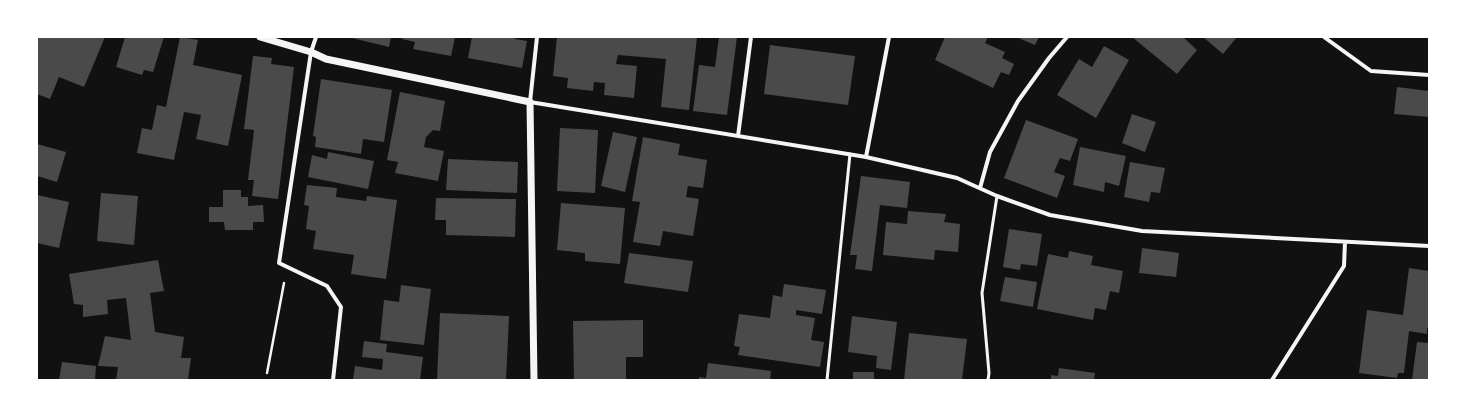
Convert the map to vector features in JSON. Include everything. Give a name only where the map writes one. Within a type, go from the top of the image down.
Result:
[{"type":"street","points":[[260,37],[310,52],[326,59],[530,102],[866,157],[957,178],[997,196],[1050,215],[1142,231],[1429,246],[1429,242]]},
{"type":"street","points":[[316,37],[310,52],[279,263],[327,286],[341,307],[333,380]]},
{"type":"street","points":[[534,380],[530,102],[537,37]]},
{"type":"street","points":[[738,136],[751,37]]},
{"type":"street","points":[[866,157],[889,37]]},
{"type":"street","points":[[980,188],[990,152],[1018,101],[1049,58],[1067,37]]},
{"type":"street","points":[[1324,37],[1371,71],[1429,75]]},
{"type":"street","points":[[1272,380],[1344,266],[1345,242]]},
{"type":"lane","points":[[827,380],[850,154]]},
{"type":"lane","points":[[988,380],[989,374],[982,293],[997,196]]},
{"type":"path","points":[[267,373],[287,267]]},
{"type":"building","points":[[37,37],[105,37],[84,87],[59,77],[50,99],[37,94]]},
{"type":"building","points":[[125,37],[164,37],[153,72],[144,70],[142,75],[116,67]]},
{"type":"building","points":[[180,37],[198,40],[193,65],[242,75],[228,146],[196,139],[201,115],[184,112],[174,160],[137,153],[142,128],[152,130],[157,105],[166,107]]},
{"type":"building","points":[[348,37],[391,37],[389,47]]},
{"type":"building","points":[[402,37],[455,37],[451,56],[413,49],[415,42],[402,39]]},
{"type":"building","points":[[472,37],[515,37],[515,39],[527,41],[522,68],[468,58]]},
{"type":"building","points":[[557,37],[697,37],[689,110],[661,107],[666,59],[618,55],[616,64],[637,66],[634,98],[604,95],[605,83],[594,82],[593,91],[567,88],[568,78],[553,76]]},
{"type":"building","points":[[719,37],[737,37],[727,115],[693,111],[699,65],[715,67]]},
{"type":"building","points":[[945,37],[988,37],[985,43],[1005,52],[1002,58],[1014,64],[1009,75],[1001,72],[993,88],[935,60]]},
{"type":"building","points":[[1016,37],[1039,37],[1035,45]]},
{"type":"building","points":[[1132,37],[1183,37],[1197,50],[1177,74]]},
{"type":"building","points":[[1203,37],[1237,37],[1223,54]]},
{"type":"building","points":[[770,45],[855,56],[848,105],[764,94]]},
{"type":"building","points":[[1104,46],[1129,60],[1096,118],[1057,95],[1079,59],[1092,67]]},
{"type":"building","points":[[253,56],[272,58],[271,64],[294,67],[278,199],[252,196],[254,180],[248,180],[254,130],[244,129]]},
{"type":"building","points":[[321,79],[392,90],[384,142],[363,139],[361,154],[315,147],[316,137],[313,136]]},
{"type":"building","points":[[1397,87],[1429,91],[1429,117],[1394,114]]},
{"type":"building","points":[[400,92],[445,101],[440,131],[433,130],[426,137],[424,147],[444,151],[438,181],[395,173],[398,162],[387,160]]},
{"type":"building","points":[[1132,114],[1156,122],[1145,152],[1122,143]]},
{"type":"building","points":[[1026,120],[1078,139],[1070,161],[1060,158],[1054,172],[1065,176],[1057,198],[1004,178]]},
{"type":"building","points":[[560,128],[598,130],[595,193],[557,191]]},
{"type":"building","points":[[613,132],[637,137],[625,192],[601,186]]},
{"type":"building","points":[[643,137],[680,144],[678,155],[707,160],[703,188],[688,186],[686,197],[699,199],[693,236],[663,231],[660,246],[633,242],[640,202],[632,201]]},
{"type":"building","points":[[37,144],[66,152],[57,182],[37,176]]},
{"type":"building","points":[[1080,147],[1126,156],[1119,186],[1105,182],[1104,192],[1073,185]]},
{"type":"building","points":[[328,152],[374,161],[368,189],[308,177],[312,155],[327,159]]},
{"type":"building","points":[[448,159],[518,162],[517,193],[446,190]]},
{"type":"building","points":[[1130,162],[1165,168],[1160,193],[1151,192],[1149,202],[1124,197]]},
{"type":"building","points":[[861,176],[910,182],[907,208],[880,205],[872,271],[855,269],[857,255],[850,255]]},
{"type":"building","points":[[307,185],[337,188],[336,197],[366,201],[367,196],[397,200],[386,279],[351,274],[354,255],[313,249],[316,231],[306,229],[309,206],[304,205]]},
{"type":"building","points":[[223,190],[241,190],[241,197],[248,197],[248,206],[263,205],[264,222],[253,222],[253,230],[225,230],[224,222],[209,222],[209,207],[223,207]]},
{"type":"building","points":[[101,193],[138,196],[134,245],[97,241]]},
{"type":"building","points":[[37,195],[69,202],[59,248],[37,243]]},
{"type":"building","points":[[436,198],[516,199],[515,237],[446,235],[446,220],[435,220]]},
{"type":"building","points":[[561,203],[625,208],[620,264],[585,261],[585,253],[557,250]]},
{"type":"building","points":[[908,211],[946,214],[944,222],[960,224],[958,252],[935,250],[934,260],[883,255],[886,222],[907,224]]},
{"type":"building","points":[[1009,229],[1042,234],[1037,266],[1021,264],[1020,270],[1003,267]]},
{"type":"building","points":[[1142,248],[1179,253],[1176,277],[1139,273]]},
{"type":"building","points":[[1069,251],[1093,256],[1091,265],[1123,271],[1119,293],[1110,291],[1106,310],[1095,308],[1093,320],[1037,309],[1048,254],[1068,258]]},
{"type":"building","points":[[629,253],[693,261],[688,292],[624,283]]},
{"type":"building","points":[[158,260],[164,291],[150,293],[155,332],[184,337],[181,358],[191,358],[188,380],[116,380],[118,367],[98,366],[105,336],[131,340],[126,298],[107,300],[108,314],[83,317],[83,305],[74,304],[69,274]]},
{"type":"building","points":[[1409,268],[1429,271],[1429,328],[1427,328],[1427,334],[1409,331],[1404,373],[1398,373],[1397,378],[1359,373],[1367,310],[1403,315]]},
{"type":"building","points":[[1005,277],[1037,282],[1033,307],[1000,301]]},
{"type":"building","points":[[784,284],[826,290],[822,314],[796,310],[796,315],[815,318],[811,340],[824,342],[820,367],[738,355],[740,347],[734,346],[739,314],[770,318],[773,295],[782,297]]},
{"type":"building","points":[[401,285],[431,289],[424,345],[380,340],[384,300],[399,302]]},
{"type":"building","points":[[440,313],[509,316],[506,380],[437,380]]},
{"type":"building","points":[[852,316],[897,322],[891,370],[876,368],[877,356],[848,352]]},
{"type":"building","points":[[643,320],[643,357],[626,357],[626,380],[574,380],[573,321]]},
{"type":"building","points":[[909,333],[967,339],[962,380],[904,380]]},
{"type":"building","points":[[364,341],[387,344],[386,352],[423,357],[420,380],[353,380],[355,366],[382,370],[383,359],[362,357]]},
{"type":"building","points":[[1417,342],[1429,343],[1429,380],[1412,380]]},
{"type":"building","points":[[62,362],[96,366],[95,380],[59,380]]},
{"type":"building","points":[[708,363],[771,371],[770,380],[699,380],[699,377],[706,378]]},
{"type":"building","points":[[1059,368],[1095,373],[1094,380],[1051,380],[1051,375],[1058,376]]},
{"type":"building","points":[[853,372],[874,372],[874,380],[853,380]]}]
